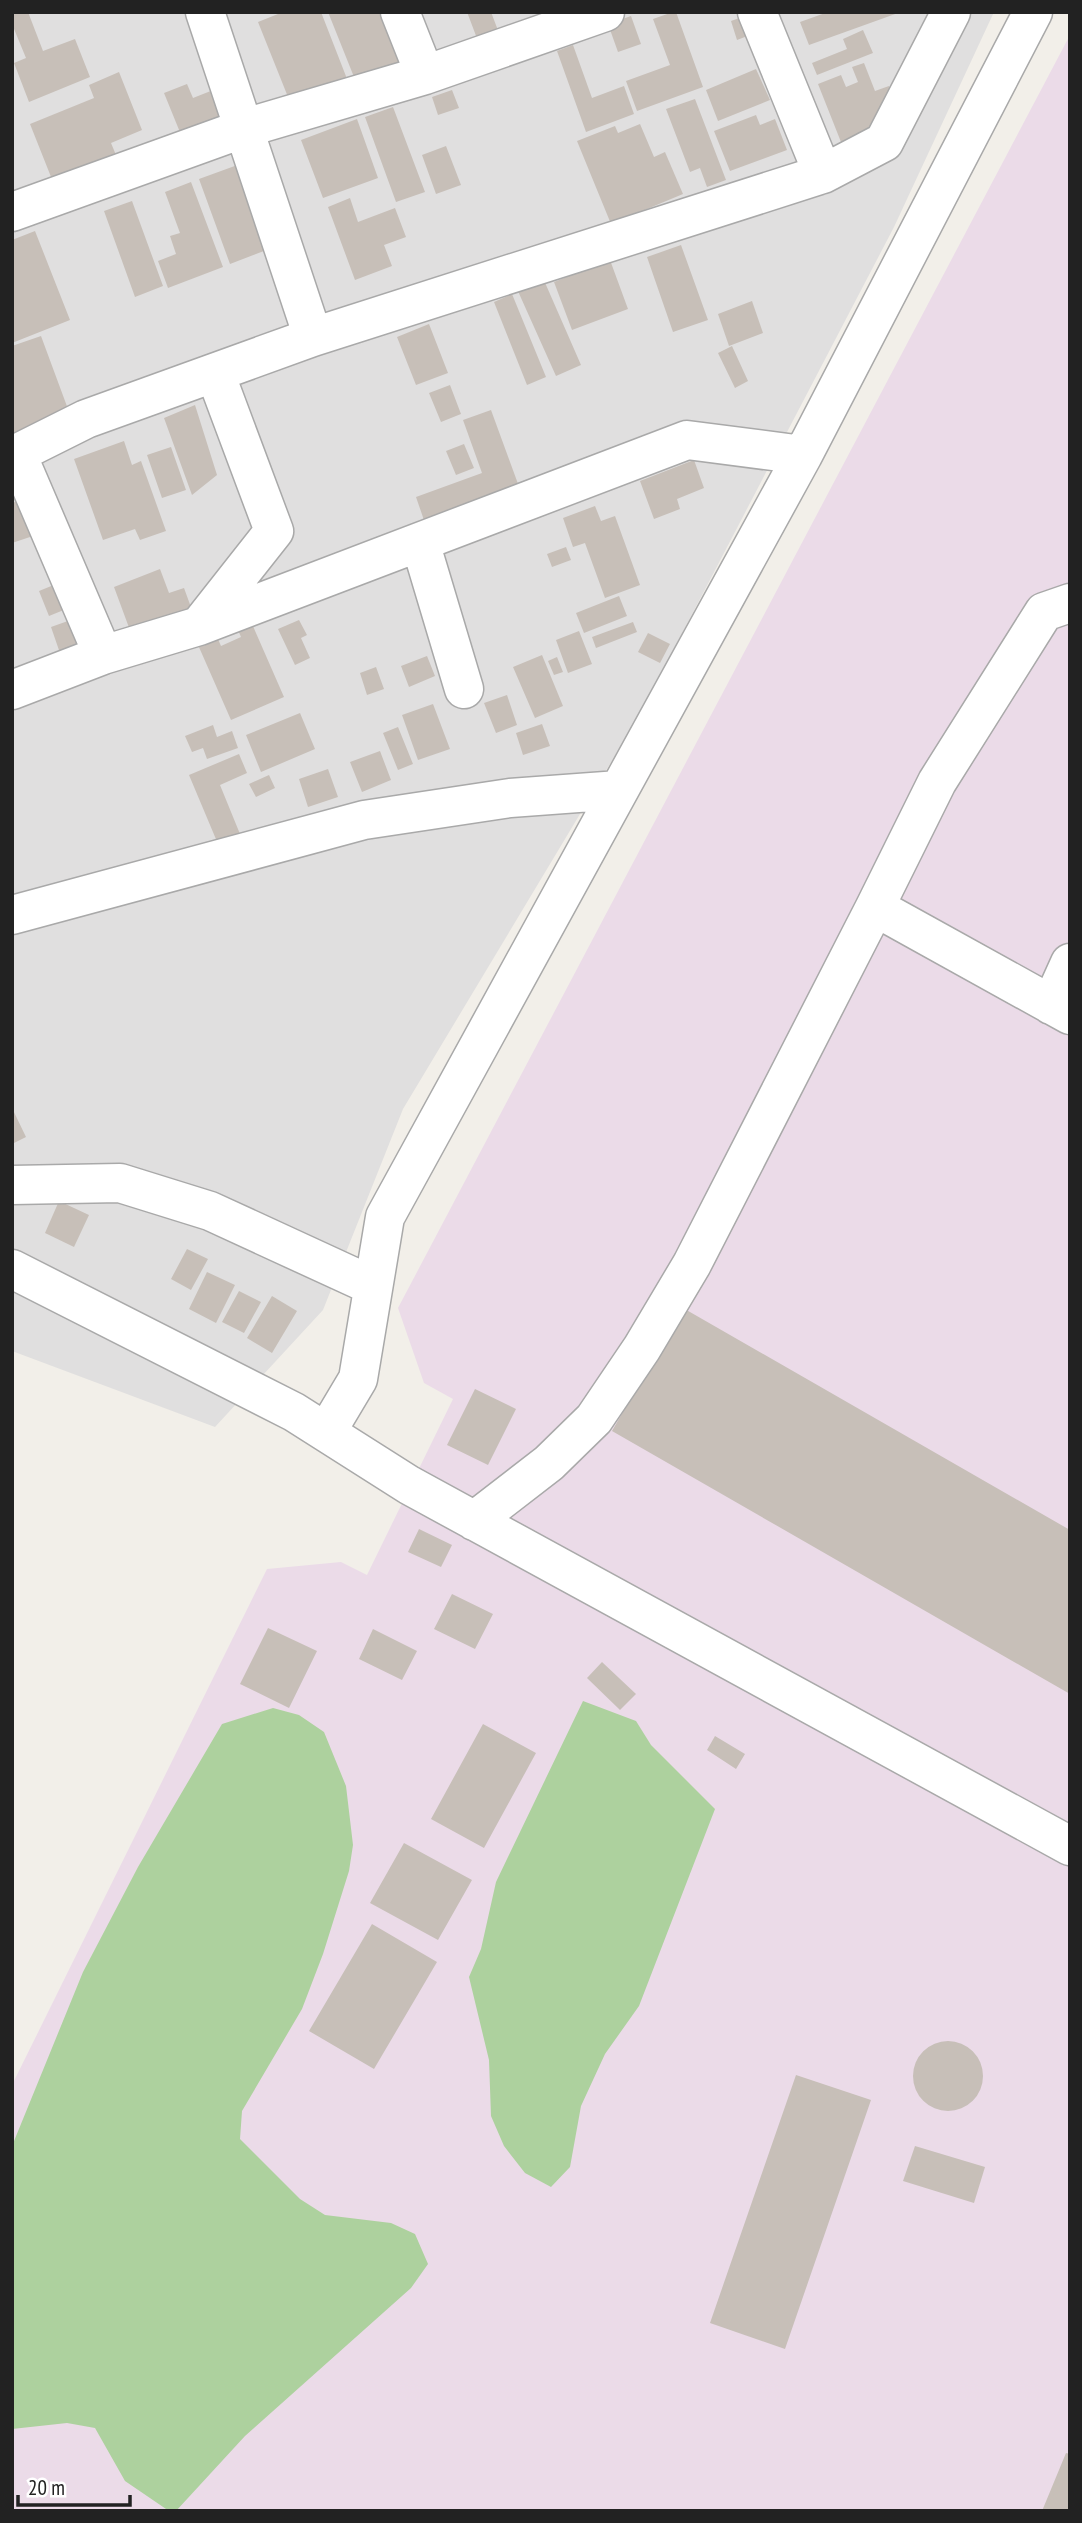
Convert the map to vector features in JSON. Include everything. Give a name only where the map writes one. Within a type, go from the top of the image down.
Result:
[{"type":"street","points":[[205,12],[313,337]]},
{"type":"street","points":[[400,12],[425,75]]},
{"type":"street","points":[[14,205],[245,128],[425,75],[605,12]]},
{"type":"street","points":[[757,12],[823,174]]},
{"type":"street","points":[[103,655],[15,455],[86,419],[313,337],[823,174],[884,142],[951,12]]},
{"type":"street","points":[[327,1431],[358,1379],[385,1217],[803,455],[1033,12]]},
{"type":"street","points":[[199,626],[274,531],[215,373]]},
{"type":"street","points":[[12,690],[103,655],[199,626],[687,440],[803,455]]},
{"type":"street","points":[[420,541],[464,689]]},
{"type":"street","points":[[474,1521],[549,1463],[594,1419],[642,1348],[692,1264],[876,907],[937,782],[1044,612],[1070,603]]},
{"type":"street","points":[[12,915],[364,820],[510,798],[619,790]]},
{"type":"street","points":[[876,907],[1060,1010],[1070,963]]},
{"type":"street","points":[[12,1185],[120,1183],[210,1211],[373,1286]]},
{"type":"street","points":[[12,1269],[294,1412],[409,1485],[1070,1846]]},
{"type":"shaded area","points":[[12,12],[994,12],[894,227],[640,714],[403,1109],[323,1310],[215,1427],[12,1351]]},
{"type":"shaded area","points":[[1070,35],[1070,2511],[12,2511],[12,2085],[267,1569],[341,1562],[367,1575],[453,1399],[424,1383],[398,1308]]},
{"type":"green space","points":[[583,1701],[636,1721],[651,1745],[715,1809],[639,2006],[605,2054],[581,2106],[570,2167],[551,2187],[525,2173],[504,2146],[491,2116],[489,2060],[469,1977],[481,1949],[496,1882]]},
{"type":"green space","points":[[273,1708],[299,1715],[324,1732],[346,1786],[353,1845],[349,1871],[323,1954],[302,2009],[242,2111],[240,2139],[300,2199],[325,2215],[391,2223],[415,2234],[428,2264],[411,2288],[245,2436],[176,2511],[169,2511],[125,2481],[95,2428],[67,2423],[12,2429],[12,2146],[83,1972],[138,1867],[222,1724]]},
{"type":"building","points":[[28,12],[43,51],[75,39],[90,77],[29,102],[14,63],[26,58],[12,24],[12,14]]},
{"type":"building","points":[[283,12],[321,12],[349,84],[292,107],[258,22]]},
{"type":"building","points":[[328,12],[392,12],[410,59],[356,82]]},
{"type":"building","points":[[467,12],[491,12],[499,33],[478,41]]},
{"type":"building","points":[[676,12],[703,87],[637,111],[626,81],[670,65],[653,19]]},
{"type":"building","points":[[756,12],[763,30],[737,40],[731,21]]},
{"type":"building","points":[[828,12],[898,13],[809,45],[800,22]]},
{"type":"building","points":[[631,16],[641,44],[618,52],[608,24]]},
{"type":"building","points":[[863,30],[873,53],[817,75],[812,63],[847,49],[843,39]]},
{"type":"building","points":[[573,45],[592,98],[624,86],[634,114],[586,132],[557,51]]},
{"type":"building","points":[[864,63],[875,91],[889,86],[901,120],[841,142],[818,84],[841,75],[846,87],[858,82],[852,67]]},
{"type":"building","points":[[756,69],[770,100],[718,121],[706,90]]},
{"type":"building","points":[[119,72],[142,130],[111,143],[121,167],[57,192],[30,124],[94,98],[89,85]]},
{"type":"building","points":[[236,81],[252,120],[186,147],[164,93],[187,84],[193,98]]},
{"type":"building","points":[[452,90],[459,108],[438,115],[432,97]]},
{"type":"building","points":[[695,99],[726,180],[707,187],[700,168],[690,172],[666,109]]},
{"type":"building","points":[[393,107],[425,192],[396,202],[365,117]]},
{"type":"building","points":[[756,115],[760,125],[775,119],[787,150],[730,171],[714,131]]},
{"type":"building","points":[[357,119],[378,178],[323,198],[301,140]]},
{"type":"building","points":[[640,124],[654,157],[665,152],[683,194],[611,224],[577,141],[615,126],[618,133]]},
{"type":"building","points":[[446,146],[461,185],[436,194],[422,155]]},
{"type":"building","points":[[262,156],[293,240],[230,264],[199,179]]},
{"type":"building","points":[[191,182],[223,267],[168,288],[158,261],[176,254],[170,236],[180,233],[165,192]]},
{"type":"building","points":[[350,198],[358,222],[395,208],[406,237],[384,245],[392,266],[355,280],[328,207]]},
{"type":"building","points":[[132,201],[163,286],[135,297],[104,211]]},
{"type":"building","points":[[35,231],[70,320],[12,343],[12,240]]},
{"type":"building","points":[[681,245],[708,320],[673,332],[647,257]]},
{"type":"building","points":[[610,260],[628,309],[572,330],[554,282]]},
{"type":"building","points":[[543,278],[581,365],[556,376],[517,289]]},
{"type":"building","points":[[512,294],[546,377],[527,385],[494,302]]},
{"type":"building","points":[[752,301],[763,333],[729,346],[718,314]]},
{"type":"building","points":[[429,324],[448,373],[416,385],[397,337]]},
{"type":"building","points":[[41,336],[75,428],[12,451],[12,346]]},
{"type":"building","points":[[732,346],[748,381],[735,388],[718,353]]},
{"type":"building","points":[[450,385],[461,414],[441,422],[429,393]]},
{"type":"building","points":[[195,405],[217,475],[192,495],[164,418]]},
{"type":"building","points":[[491,410],[521,492],[426,526],[416,497],[482,473],[463,420]]},
{"type":"building","points":[[124,441],[132,465],[141,461],[166,531],[140,540],[135,529],[103,540],[74,459]]},
{"type":"building","points":[[464,444],[474,468],[456,475],[446,451]]},
{"type":"building","points":[[171,447],[186,490],[162,498],[147,455]]},
{"type":"building","points":[[694,460],[704,488],[677,499],[680,509],[654,519],[640,481]]},
{"type":"building","points":[[19,501],[51,530],[12,543],[12,503]]},
{"type":"building","points":[[595,506],[601,521],[615,516],[640,585],[605,598],[585,543],[573,547],[563,518]]},
{"type":"building","points":[[566,547],[571,560],[552,567],[547,554]]},
{"type":"building","points":[[160,569],[169,593],[184,588],[192,610],[131,633],[114,587]]},
{"type":"building","points":[[66,580],[76,605],[49,616],[39,591]]},
{"type":"building","points":[[619,596],[627,616],[584,633],[576,613]]},
{"type":"building","points":[[82,616],[92,645],[61,656],[51,627]]},
{"type":"building","points":[[249,617],[284,697],[231,720],[195,638],[214,630],[221,646],[241,637],[235,623]]},
{"type":"building","points":[[299,620],[307,635],[301,638],[310,658],[295,665],[278,629]]},
{"type":"building","points":[[633,622],[637,632],[596,648],[592,637]]},
{"type":"building","points":[[579,631],[592,664],[568,673],[556,640]]},
{"type":"building","points":[[648,633],[670,644],[660,663],[638,652]]},
{"type":"building","points":[[542,655],[563,706],[535,718],[513,667]]},
{"type":"building","points":[[427,656],[435,676],[409,687],[401,666]]},
{"type":"building","points":[[557,657],[563,672],[554,675],[548,661]]},
{"type":"building","points":[[376,667],[384,689],[367,695],[360,673]]},
{"type":"building","points":[[507,695],[517,725],[496,733],[484,703]]},
{"type":"building","points":[[433,704],[450,749],[418,760],[402,715]]},
{"type":"building","points":[[300,713],[315,749],[261,772],[246,735]]},
{"type":"building","points":[[542,724],[550,746],[523,755],[516,733]]},
{"type":"building","points":[[213,725],[217,737],[232,731],[238,748],[207,759],[203,748],[192,752],[185,736]]},
{"type":"building","points":[[398,727],[413,764],[398,770],[383,733]]},
{"type":"building","points":[[380,751],[391,780],[362,792],[350,762]]},
{"type":"building","points":[[239,754],[247,773],[220,785],[240,834],[218,844],[189,775]]},
{"type":"building","points":[[328,769],[338,797],[308,807],[299,779]]},
{"type":"building","points":[[269,775],[275,788],[256,797],[249,784]]},
{"type":"building","points":[[12,1108],[26,1137],[12,1144]]},
{"type":"building","points":[[59,1201],[89,1215],[74,1247],[45,1233]]},
{"type":"building","points":[[187,1249],[208,1259],[191,1290],[171,1279]]},
{"type":"building","points":[[207,1272],[235,1285],[216,1323],[189,1309]]},
{"type":"building","points":[[239,1291],[261,1302],[244,1333],[222,1322]]},
{"type":"building","points":[[272,1296],[297,1311],[272,1353],[247,1338]]},
{"type":"building","points":[[683,1308],[1070,1530],[1070,1694],[612,1431]]},
{"type":"building","points":[[475,1389],[516,1409],[488,1465],[447,1445]]},
{"type":"building","points":[[419,1529],[452,1545],[441,1567],[408,1552]]},
{"type":"building","points":[[452,1594],[493,1614],[475,1649],[434,1629]]},
{"type":"building","points":[[268,1628],[317,1651],[289,1708],[240,1684]]},
{"type":"building","points":[[373,1629],[417,1651],[402,1680],[359,1659]]},
{"type":"building","points":[[602,1662],[636,1694],[620,1710],[587,1678]]},
{"type":"building","points":[[483,1724],[536,1753],[484,1848],[431,1819]]},
{"type":"building","points":[[715,1736],[745,1754],[736,1769],[707,1750]]},
{"type":"building","points":[[404,1843],[472,1880],[438,1940],[370,1903]]},
{"type":"building","points":[[372,1924],[437,1962],[374,2069],[309,2031]]},
{"type":"building","points":[[941,2041],[955,2041],[968,2046],[978,2056],[983,2076],[978,2096],[968,2106],[955,2111],[941,2111],[928,2106],[918,2096],[913,2083],[913,2069],[918,2056],[928,2046]]},
{"type":"building","points":[[796,2075],[871,2100],[785,2349],[710,2323]]},
{"type":"building","points":[[915,2146],[985,2167],[974,2203],[903,2181]]},
{"type":"building","points":[[1066,2453],[1070,2454],[1070,2511],[1042,2511]]}]
